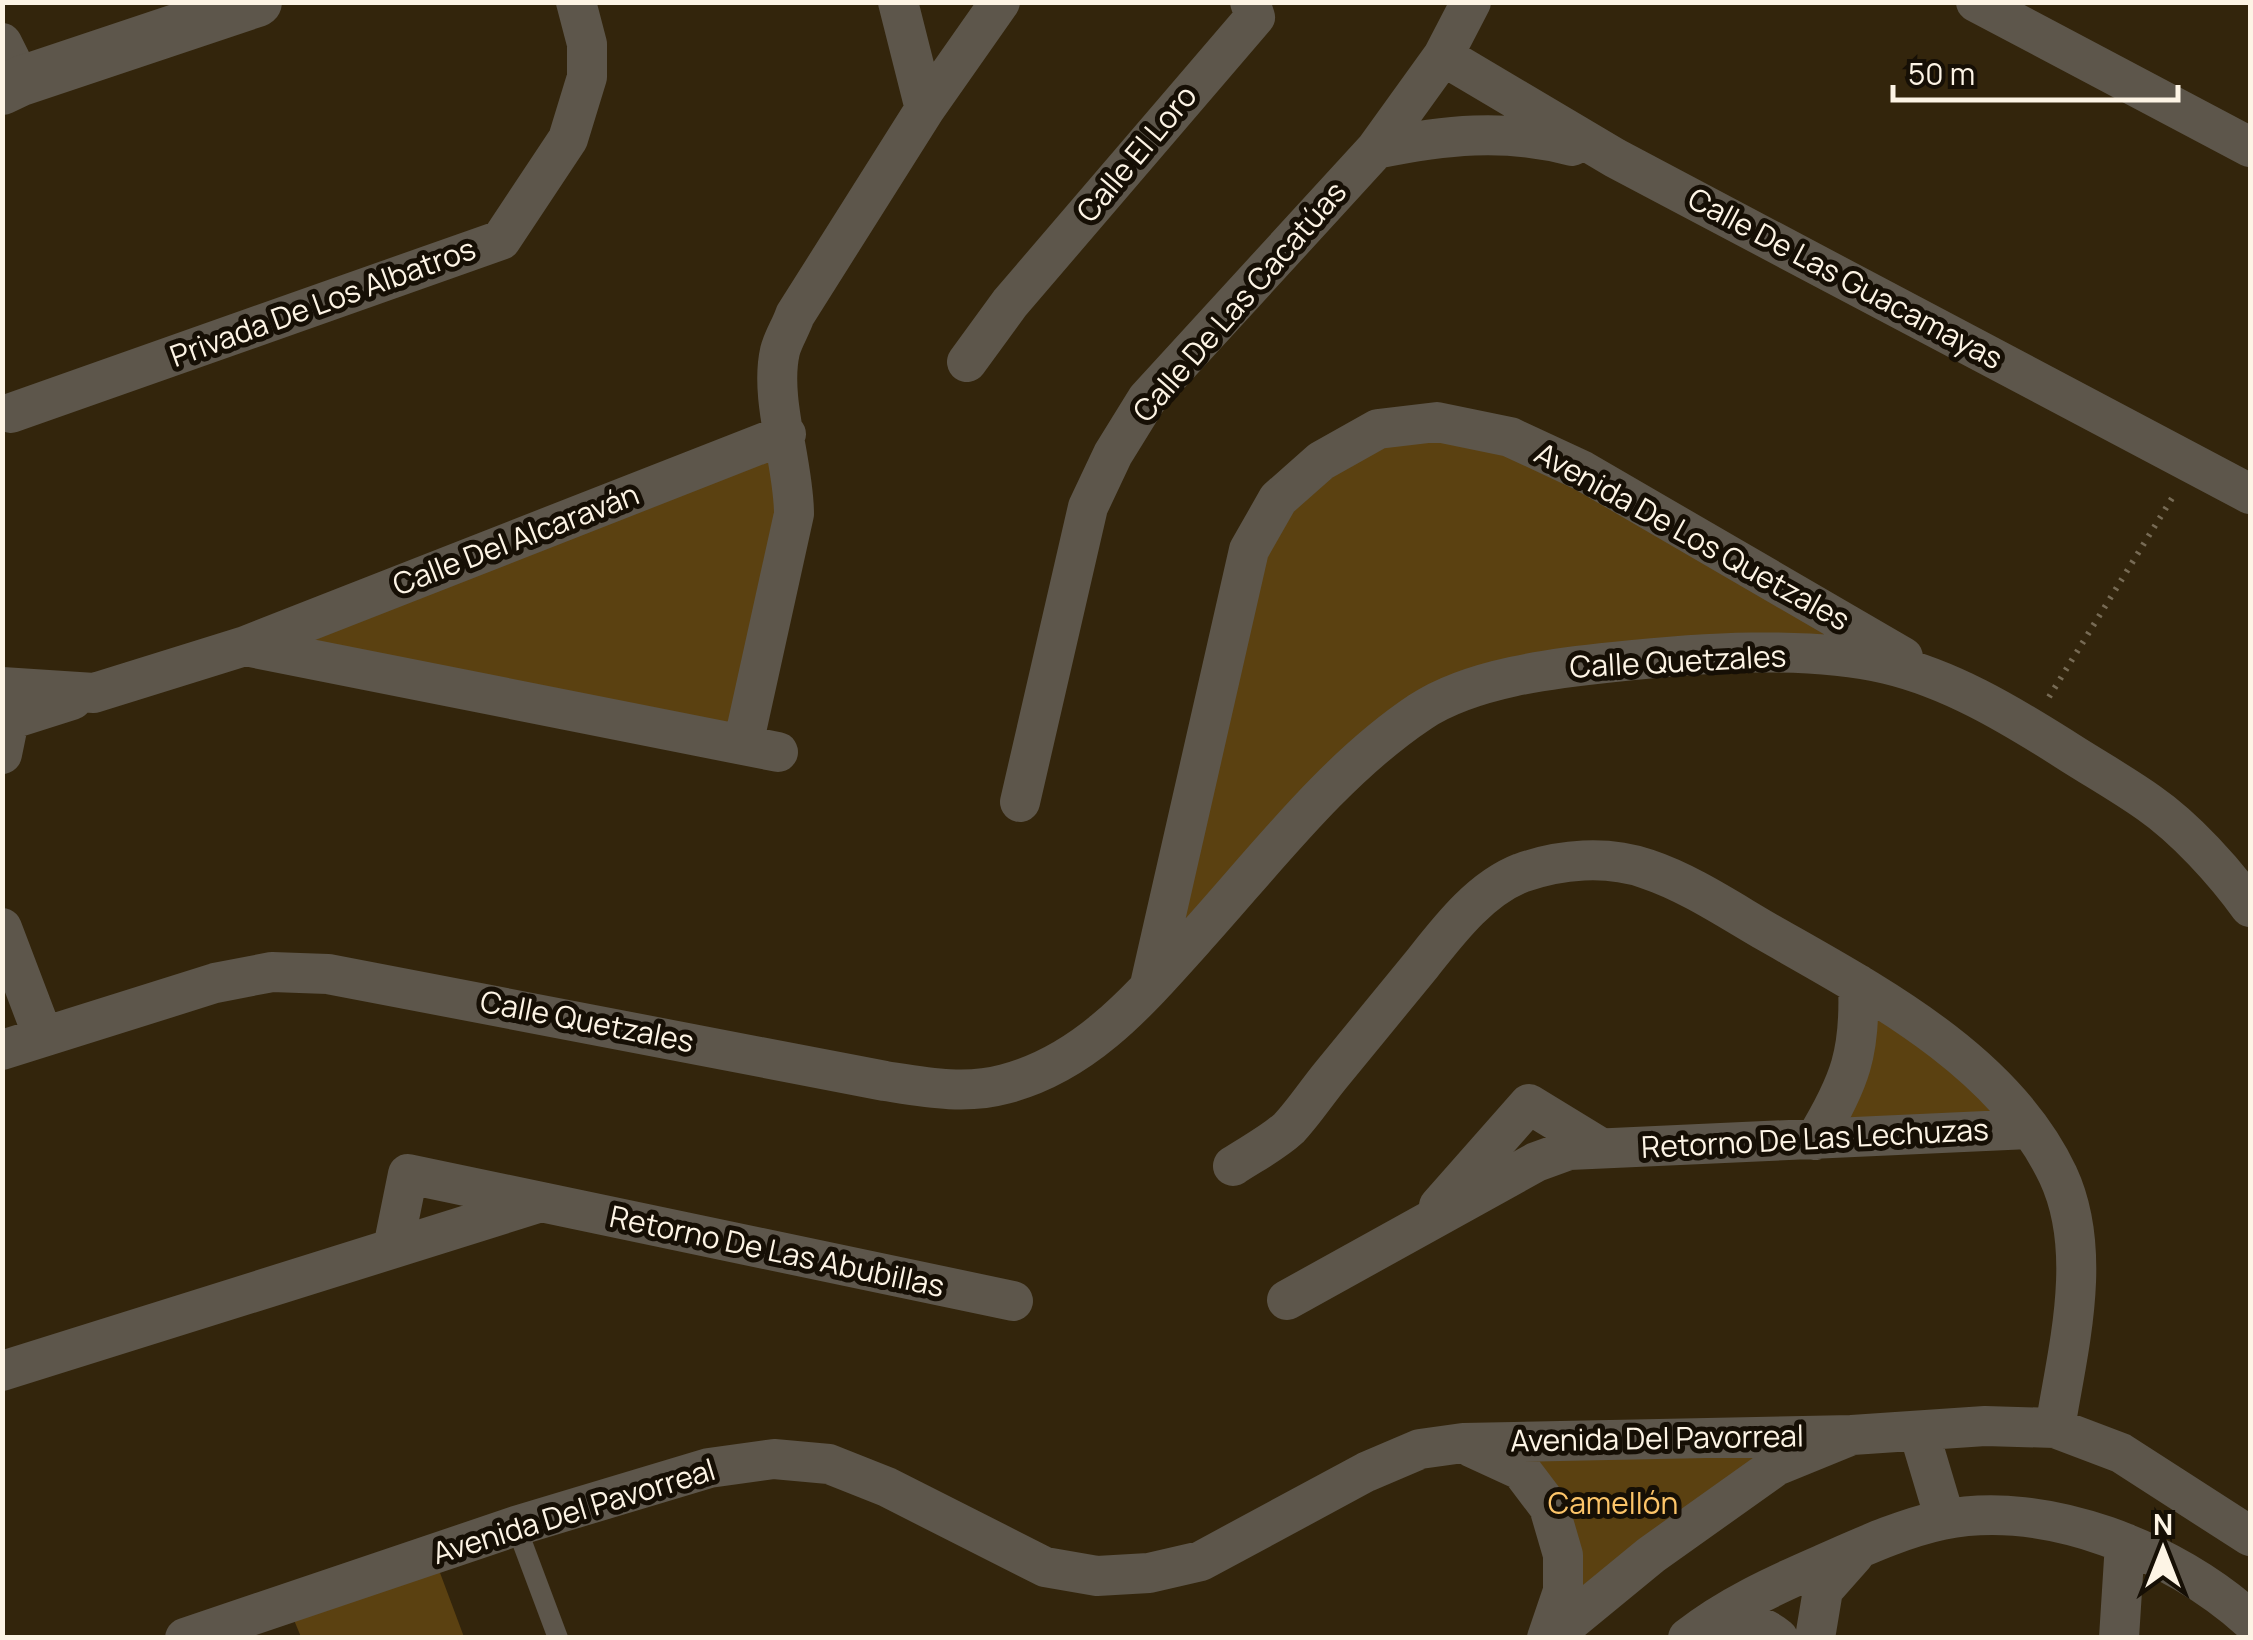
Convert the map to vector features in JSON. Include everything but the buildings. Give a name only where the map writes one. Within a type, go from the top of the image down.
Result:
[{"type":"street","name":"Privada De Los Albatros","points":[[11,413],[502,240],[568,138],[586,77],[587,44],[576,2]]},
{"type":"street","points":[[898,2],[925,110]]},
{"type":"street","name":"Calle Del Alcaraván","points":[[245,646],[760,748],[794,514],[794,487],[778,397],[780,352],[796,316],[925,110],[1000,2]]},
{"type":"street","name":"Calle El Loro","points":[[967,362],[1010,304],[1255,17],[1250,2]]},
{"type":"street","name":"Calle De Las Cacatúas","points":[[1020,802],[1088,507],[1114,454],[1147,399],[1376,149],[1443,56],[1472,2]]},
{"type":"street","points":[[1976,2],[2250,147]]},
{"type":"street","points":[[9,71],[250,4]]},
{"type":"street","name":"Calle De Las Guacamayas","points":[[1443,56],[1615,158],[2250,494]]},
{"type":"street","points":[[1376,149],[1437,136],[1491,134],[1550,140],[1615,158]]},
{"type":"street","name":"Avenida De Los Quetzales","points":[[1149,989],[1249,550],[1278,498],[1321,461],[1378,429],[1438,422],[1510,437],[1583,471],[1941,679]]},
{"type":"street","name":"Calle Del Alcaraván","points":[[2,754],[9,720],[245,646],[786,434]]},
{"type":"street","name":"Calle Quetzales","points":[[2,1050],[215,983],[272,972],[328,974],[944,1090],[1002,1086],[1050,1069],[1096,1040],[1149,989],[1356,761],[1423,710],[1506,679],[1576,665],[1652,658],[1837,656],[1941,679],[2030,728],[2153,806],[2209,859],[2250,907]]},
{"type":"street","name":"Calle Del Alcaraván","points":[[2,687],[94,692]]},
{"type":"street","points":[[1232,1166],[1287,1130],[1470,907],[1518,874],[1559,862],[1604,860],[1647,869],[1709,899],[1926,1027],[1969,1064],[2029,1129],[2058,1174],[2070,1207],[2076,1251],[2073,1312],[2055,1428]]},
{"type":"street","points":[[2,928],[44,1036]]},
{"type":"street","points":[[1815,1140],[1854,1064],[1860,1022],[1858,984]]},
{"type":"street","name":"Retorno De Las Lechuzas","points":[[1417,1230],[1529,1104],[1602,1148]]},
{"type":"street","name":"Retorno De Las Lechuzas","points":[[1287,1300],[1536,1162],[1569,1150],[2029,1129]]},
{"type":"street","name":"Retorno De Las Abubillas","points":[[393,1248],[408,1174],[1014,1302]]},
{"type":"street","name":"Retorno De Las Abubillas","points":[[2,1370],[541,1202]]},
{"type":"street","name":"Avenida Del Pavorreal","points":[[185,1638],[516,1526],[709,1468],[774,1459],[829,1464],[886,1486],[1045,1567],[1097,1576],[1149,1573],[1202,1561],[1366,1472],[1420,1448],[1462,1443],[1852,1435],[1985,1426],[2055,1428],[2120,1453],[2250,1536]]},
{"type":"street","points":[[1920,1432],[1945,1519]]},
{"type":"street","points":[[1548,1638],[1650,1555],[1776,1466],[1852,1435]]},
{"type":"street","name":"Avenida Del Pavorreal","points":[[1462,1443],[1521,1470],[1549,1507],[1563,1555],[1562,1591],[1548,1638]]},
{"type":"street","points":[[1701,1628],[1779,1583],[1870,1543],[1945,1519],[2017,1516],[2051,1520],[2125,1543],[2186,1574],[2250,1620]]},
{"type":"street","points":[[1815,1638],[1823,1590],[1852,1556],[1870,1543]]},
{"type":"street","points":[[2119,1638],[2125,1543]]},
{"type":"street","points":[[1701,1628],[1753,1623],[1778,1638]]},
{"type":"lane","points":[[516,1526],[558,1638]]},
{"type":"path","points":[[2030,728],[2194,462]]},
{"type":"green space","points":[[1378,429],[1510,437],[1941,679],[1757,654],[1423,710],[1149,989],[1249,550]]},
{"type":"green space","points":[[786,434],[743,745],[245,646]]},
{"type":"green space","points":[[1858,984],[2029,1129],[1815,1140]]},
{"type":"green space","name":"Camellón","points":[[1852,1435],[1550,1638],[1549,1507],[1463,1443]]},
{"type":"green space","points":[[433,1554],[464,1637],[301,1637],[287,1603]]}]
